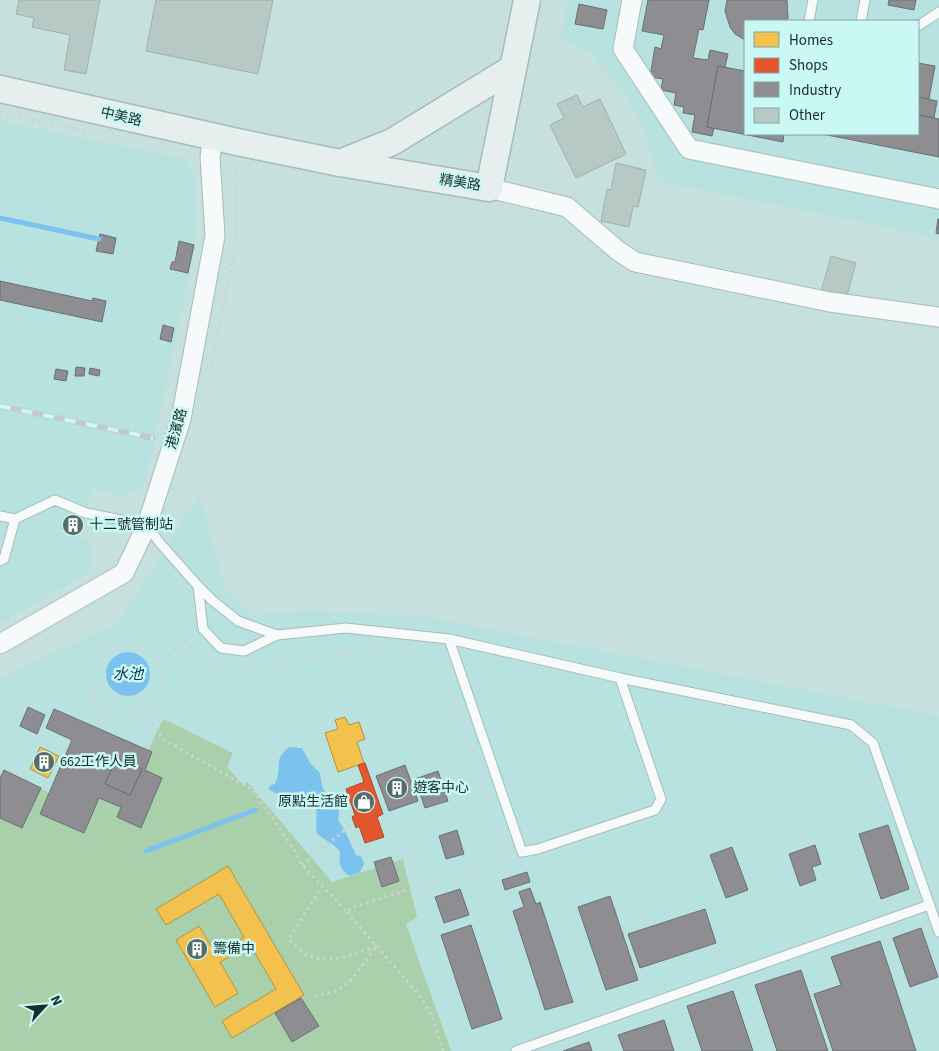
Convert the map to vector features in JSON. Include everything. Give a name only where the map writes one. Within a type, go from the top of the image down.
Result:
[{"type":"main road","name":"精美路","points":[[242,143],[340,163],[489,188],[527,0]]},
{"type":"main road","points":[[340,163],[392,142],[513,68]]},
{"type":"main road","name":"中美路","points":[[0,89],[242,143]]},
{"type":"street","points":[[632,0],[623,49],[689,148],[939,199]]},
{"type":"street","name":"港濱路","points":[[0,644],[124,573],[147,525],[181,418],[215,236],[210,157],[213,138]]},
{"type":"street","points":[[489,188],[567,207],[602,238],[635,262],[830,302],[939,317]]},
{"type":"lane","points":[[809,20],[813,0]]},
{"type":"lane","points":[[863,20],[865,0]]},
{"type":"lane","points":[[919,25],[939,12]]},
{"type":"lane","points":[[0,516],[15,519],[55,500],[86,513],[147,525],[158,542],[212,600],[238,621],[276,636]]},
{"type":"lane","points":[[0,561],[4,560],[15,519]]},
{"type":"lane","points":[[198,586],[202,629],[221,648],[244,651],[276,636],[346,628],[449,639],[620,678],[851,725],[873,743],[939,932]]},
{"type":"lane","points":[[449,639],[522,852],[538,849],[655,810],[661,799],[620,678]]},
{"type":"lane","points":[[516,1051],[930,905]]},
{"type":"path","points":[[158,662],[202,629]]},
{"type":"path","points":[[93,698],[106,712],[116,716],[125,718],[144,713],[152,707],[161,690],[163,681],[158,662],[145,648],[126,642],[108,647],[100,653],[90,670],[89,689],[100,729]]},
{"type":"path","points":[[185,642],[206,662],[229,670],[361,650],[414,649],[433,662],[445,677],[507,857]]},
{"type":"path","points":[[144,713],[162,739],[253,790],[295,851],[302,865],[323,885],[419,995],[430,1014],[443,1051]]},
{"type":"path","points":[[398,822],[420,885]]},
{"type":"path","points":[[302,865],[350,826]]},
{"type":"path","points":[[347,912],[351,908],[522,852]]},
{"type":"path","points":[[323,885],[289,939],[306,954],[326,959],[348,957],[376,946]]},
{"type":"path","points":[[315,996],[338,991],[351,980],[376,946]]},
{"type":"shaded area","points":[[568,0],[939,0],[939,238],[659,181],[645,131],[619,85],[589,53],[561,39]]},
{"type":"shaded area","points":[[0,121],[186,159],[196,179],[195,247],[146,479],[142,486],[126,495],[116,495],[93,488],[80,538],[90,541],[93,570],[0,623]]},
{"type":"shaded area","points":[[199,495],[224,585],[255,615],[311,610],[431,618],[939,716],[939,1051],[0,1051],[0,679],[118,623]]},
{"type":"green space","points":[[163,719],[233,753],[227,767],[243,785],[247,782],[332,882],[403,859],[417,917],[406,924],[451,1051],[0,1051],[0,804],[21,779],[64,800],[77,773],[126,797]]},
{"type":"water","name":"水池","points":[[128,652],[140,656],[146,662],[150,674],[146,686],[140,692],[128,696],[116,692],[110,686],[106,674],[110,662],[116,656]]},
{"type":"water","points":[[289,747],[302,748],[310,763],[320,773],[325,792],[331,797],[336,798],[339,813],[338,820],[356,855],[362,857],[364,864],[360,872],[350,876],[346,874],[340,866],[340,852],[317,834],[316,807],[313,802],[301,795],[282,805],[277,794],[268,789],[271,785],[275,784],[279,760]]},
{"type":"building: Homes","points":[[345,717],[349,725],[359,722],[365,739],[357,742],[364,763],[338,772],[325,733],[338,729],[335,720]]},
{"type":"building: Homes","name":"662工作人員","points":[[40,747],[59,756],[48,778],[30,769]]},
{"type":"building: Homes","name":"籌備中","points":[[228,866],[304,995],[232,1038],[222,1021],[276,989],[250,945],[220,962],[238,993],[215,1007],[176,940],[199,926],[216,954],[244,937],[219,894],[166,925],[156,909]]},
{"type":"building: Shops","name":"原點生活館","points":[[365,763],[383,814],[377,817],[384,837],[365,843],[359,826],[356,828],[352,817],[355,815],[346,789],[364,782],[358,765]]},
{"type":"building: Industry","points":[[648,0],[709,0],[703,30],[699,29],[693,58],[708,60],[710,50],[728,54],[725,67],[718,66],[707,127],[714,128],[712,136],[692,132],[695,115],[683,113],[684,107],[674,105],[676,93],[661,90],[663,79],[650,77],[655,47],[661,49],[664,35],[642,31]]},
{"type":"building: Industry","points":[[727,0],[787,0],[788,18],[787,20],[744,20],[744,39],[735,34],[730,27],[725,11]]},
{"type":"building: Industry","points":[[889,0],[916,0],[914,10],[888,5]]},
{"type":"building: Industry","points":[[579,4],[607,10],[603,29],[575,24]]},
{"type":"building: Industry","points":[[919,63],[935,66],[929,99],[919,97]]},
{"type":"building: Industry","points":[[718,66],[744,71],[744,134],[707,127]]},
{"type":"building: Industry","points":[[919,97],[937,101],[934,118],[919,115]]},
{"type":"building: Industry","points":[[919,115],[939,119],[939,157],[827,135],[919,135]]},
{"type":"building: Industry","points":[[748,135],[784,135],[783,142]]},
{"type":"building: Industry","points":[[939,219],[939,234],[936,233]]},
{"type":"building: Industry","points":[[100,234],[116,238],[113,254],[96,251]]},
{"type":"building: Industry","points":[[179,241],[194,245],[188,273],[170,269],[172,262],[175,262]]},
{"type":"building: Industry","points":[[0,281],[92,301],[93,298],[106,301],[102,322],[0,300]]},
{"type":"building: Industry","points":[[163,325],[174,328],[171,342],[160,339]]},
{"type":"building: Industry","points":[[76,367],[85,368],[84,376],[75,376]]},
{"type":"building: Industry","points":[[90,368],[100,370],[99,376],[89,374]]},
{"type":"building: Industry","points":[[56,369],[68,371],[66,381],[54,379]]},
{"type":"building: Industry","name":"十二號管制站","points":[[65,518],[83,523],[80,533],[62,528]]},
{"type":"building: Industry","points":[[28,707],[45,715],[37,734],[20,726]]},
{"type":"building: Industry","points":[[54,709],[152,752],[145,770],[162,778],[141,828],[117,817],[121,807],[99,798],[84,833],[40,814],[72,740],[46,728]],"holes":[[[117,758],[142,769],[130,795],[105,784]]]},
{"type":"building: Industry","points":[[117,758],[142,769],[130,795],[105,784]]},
{"type":"building: Industry","name":"遊客中心","points":[[405,765],[418,801],[389,811],[376,776]]},
{"type":"building: Industry","points":[[4,770],[41,788],[22,828],[0,818],[0,778]]},
{"type":"building: Industry","points":[[438,771],[448,801],[425,808],[415,779]]},
{"type":"building: Industry","points":[[888,825],[909,889],[881,899],[859,834]]},
{"type":"building: Industry","points":[[457,830],[464,854],[446,859],[439,836]]},
{"type":"building: Industry","points":[[815,845],[821,864],[812,867],[816,880],[800,886],[789,854]]},
{"type":"building: Industry","points":[[732,847],[748,890],[726,898],[710,855]]},
{"type":"building: Industry","points":[[391,857],[399,881],[382,887],[374,862]]},
{"type":"building: Industry","points":[[527,872],[530,882],[505,890],[502,880]]},
{"type":"building: Industry","points":[[530,888],[536,904],[540,902],[573,1002],[545,1010],[513,911],[524,907],[519,892]]},
{"type":"building: Industry","points":[[460,889],[469,915],[444,923],[435,897]]},
{"type":"building: Industry","points":[[610,896],[638,980],[606,990],[578,907]]},
{"type":"building: Industry","points":[[705,909],[716,943],[640,968],[628,934]]},
{"type":"building: Industry","points":[[471,925],[502,1019],[472,1029],[441,935]]},
{"type":"building: Industry","points":[[921,928],[938,977],[910,987],[893,938]]},
{"type":"building: Industry","points":[[880,941],[916,1051],[833,1051],[814,994],[841,985],[831,957]]},
{"type":"building: Industry","points":[[801,970],[828,1051],[777,1051],[755,985]]},
{"type":"building: Industry","points":[[733,991],[753,1051],[702,1051],[687,1006]]},
{"type":"building: Industry","points":[[301,998],[319,1026],[292,1042],[275,1013]]},
{"type":"building: Industry","points":[[664,1020],[674,1051],[624,1051],[618,1035]]},
{"type":"building: Industry","points":[[589,1042],[592,1051],[563,1051]]},
{"type":"building: Other","points":[[19,0],[100,0],[86,74],[64,70],[70,35],[32,27],[34,18],[16,14]]},
{"type":"building: Other","points":[[156,0],[273,0],[258,74],[146,51]]},
{"type":"building: Other","points":[[577,95],[583,107],[600,99],[626,154],[576,178],[550,125],[564,118],[557,104]]},
{"type":"building: Other","points":[[616,163],[646,170],[638,207],[633,206],[629,227],[601,221],[607,189],[611,190]]},
{"type":"building: Other","points":[[831,256],[856,263],[846,299],[821,292]]},
{"type":"waterway","points":[[0,218],[99,239]]},
{"type":"waterway","points":[[146,851],[255,810]]},
{"type":"railway","points":[[0,406],[153,438]]},
{"type":"place","name":"十二號管制站","points":[[73,525]]},
{"type":"place","name":"662工作人員","points":[[44,762]]},
{"type":"place","name":"遊客中心","points":[[397,788]]},
{"type":"place","name":"原點生活館","points":[[364,802]]},
{"type":"place","name":"籌備中","points":[[197,949]]}]
